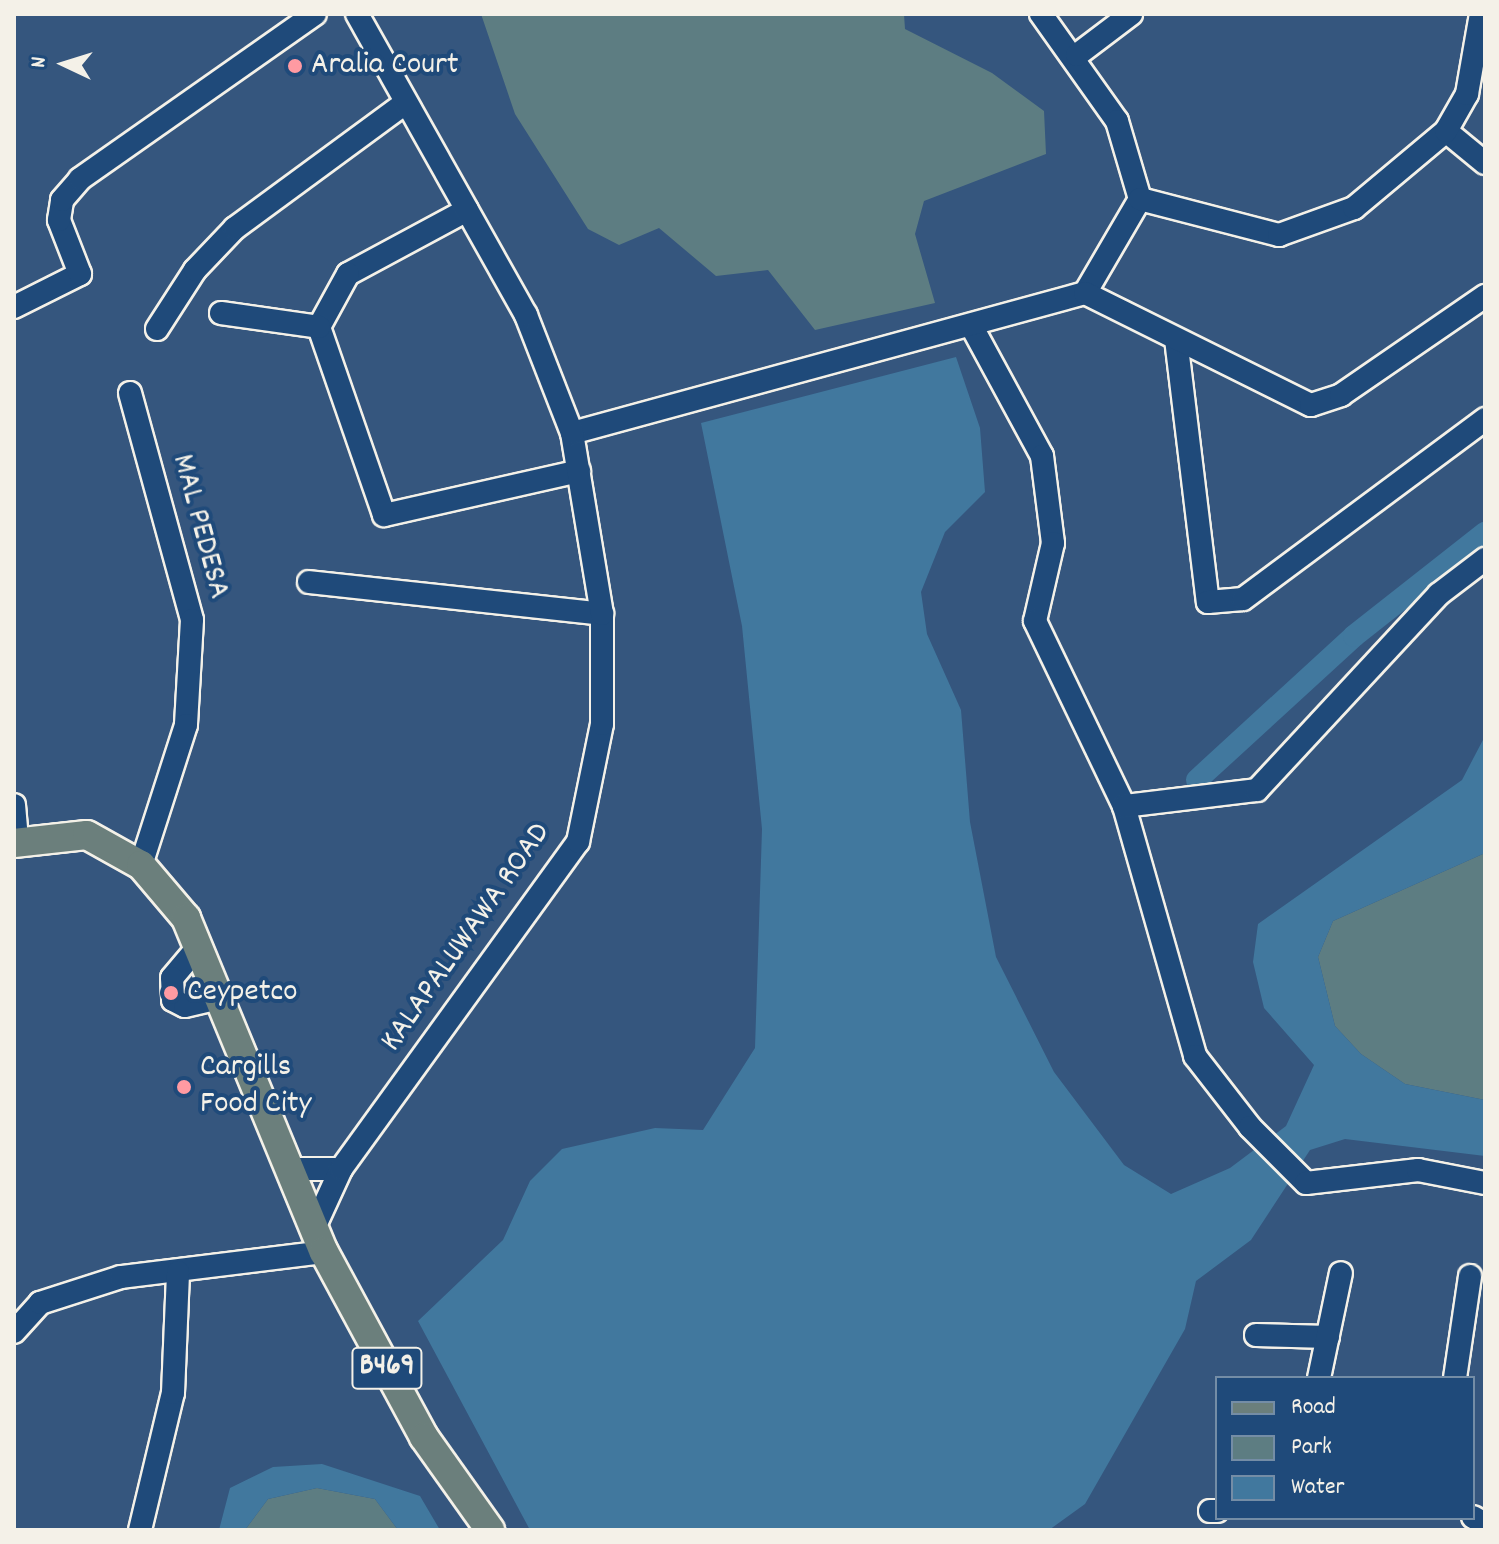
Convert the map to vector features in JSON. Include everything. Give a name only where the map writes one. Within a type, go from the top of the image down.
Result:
[{"type":"main road","name":"B469","points":[[15,843],[87,835],[141,865],[186,918],[319,1240],[424,1437],[490,1530]]},
{"type":"street","points":[[14,307],[80,274],[59,220],[62,200],[80,179],[315,14]]},
{"type":"street","name":"KALAPALUWAWA ROAD","points":[[319,1240],[341,1169],[578,842],[602,724],[602,614],[572,433],[526,315],[357,14]]},
{"type":"street","points":[[572,433],[972,327],[1085,293],[1140,199],[1117,121],[1077,55],[1041,14]]},
{"type":"street","points":[[1077,55],[1131,14]]},
{"type":"street","points":[[1140,199],[1279,235],[1354,208],[1446,131],[1467,94],[1481,14]]},
{"type":"street","points":[[157,329],[195,270],[235,228],[405,103]]},
{"type":"street","points":[[1446,131],[1485,163]]},
{"type":"street","points":[[467,210],[348,274],[319,327],[384,515],[579,471]]},
{"type":"street","points":[[1085,293],[1311,405],[1341,395],[1485,296]]},
{"type":"street","points":[[221,313],[319,327]]},
{"type":"street","points":[[972,327],[1042,456],[1053,543],[1035,621],[1124,806],[1195,1056],[1250,1127],[1306,1183],[1418,1170],[1485,1183]]},
{"type":"street","points":[[1176,339],[1208,602],[1243,599],[1485,419]]},
{"type":"street","name":"MAL PEDESA","points":[[130,393],[192,620],[186,725],[141,865]]},
{"type":"street","points":[[1124,806],[1257,790],[1439,594],[1485,559]]},
{"type":"street","points":[[309,582],[602,614]]},
{"type":"street","points":[[14,805],[15,843]]},
{"type":"street","points":[[198,947],[172,978],[173,1000],[185,1006],[219,998]]},
{"type":"street","points":[[288,1169],[341,1169]]},
{"type":"street","points":[[14,1332],[40,1303],[121,1277],[178,1272],[319,1240]]},
{"type":"street","points":[[140,1530],[173,1393],[178,1272]]},
{"type":"street","points":[[1319,1376],[1341,1273]]},
{"type":"street","points":[[1455,1376],[1470,1276]]},
{"type":"street","points":[[1256,1335],[1328,1337]]},
{"type":"green space","points":[[481,14],[904,14],[905,29],[992,73],[1044,111],[1046,154],[924,201],[915,234],[935,303],[815,330],[768,270],[716,276],[659,228],[619,245],[588,229],[515,114]]},
{"type":"green space","points":[[1485,853],[1485,1100],[1405,1084],[1361,1054],[1335,1026],[1318,957],[1333,921]]},
{"type":"green space","points":[[317,1488],[375,1499],[398,1530],[245,1530],[268,1499]]},
{"type":"water","points":[[956,357],[980,428],[985,492],[945,532],[921,592],[927,634],[961,710],[970,822],[996,957],[1054,1072],[1124,1165],[1171,1194],[1230,1168],[1286,1126],[1314,1065],[1264,1008],[1253,962],[1258,924],[1462,780],[1485,736],[1485,853],[1333,921],[1318,957],[1335,1026],[1361,1054],[1405,1084],[1485,1100],[1485,1156],[1345,1139],[1310,1150],[1251,1240],[1196,1281],[1185,1329],[1085,1504],[1049,1530],[530,1530],[418,1321],[503,1240],[530,1181],[562,1149],[655,1128],[703,1130],[755,1048],[762,829],[742,626],[701,423]]},
{"type":"water","points":[[322,1464],[420,1496],[440,1530],[398,1530],[375,1499],[317,1488],[268,1499],[245,1530],[219,1530],[230,1488],[273,1467]]},
{"type":"waterway","points":[[1197,780],[1354,636],[1485,533]]},
{"type":"place","name":"Aralia Court","points":[[295,66]]},
{"type":"place","name":"Ceypetco","points":[[171,993]]},
{"type":"place","name":"Cargills Food City","points":[[184,1087]]}]
